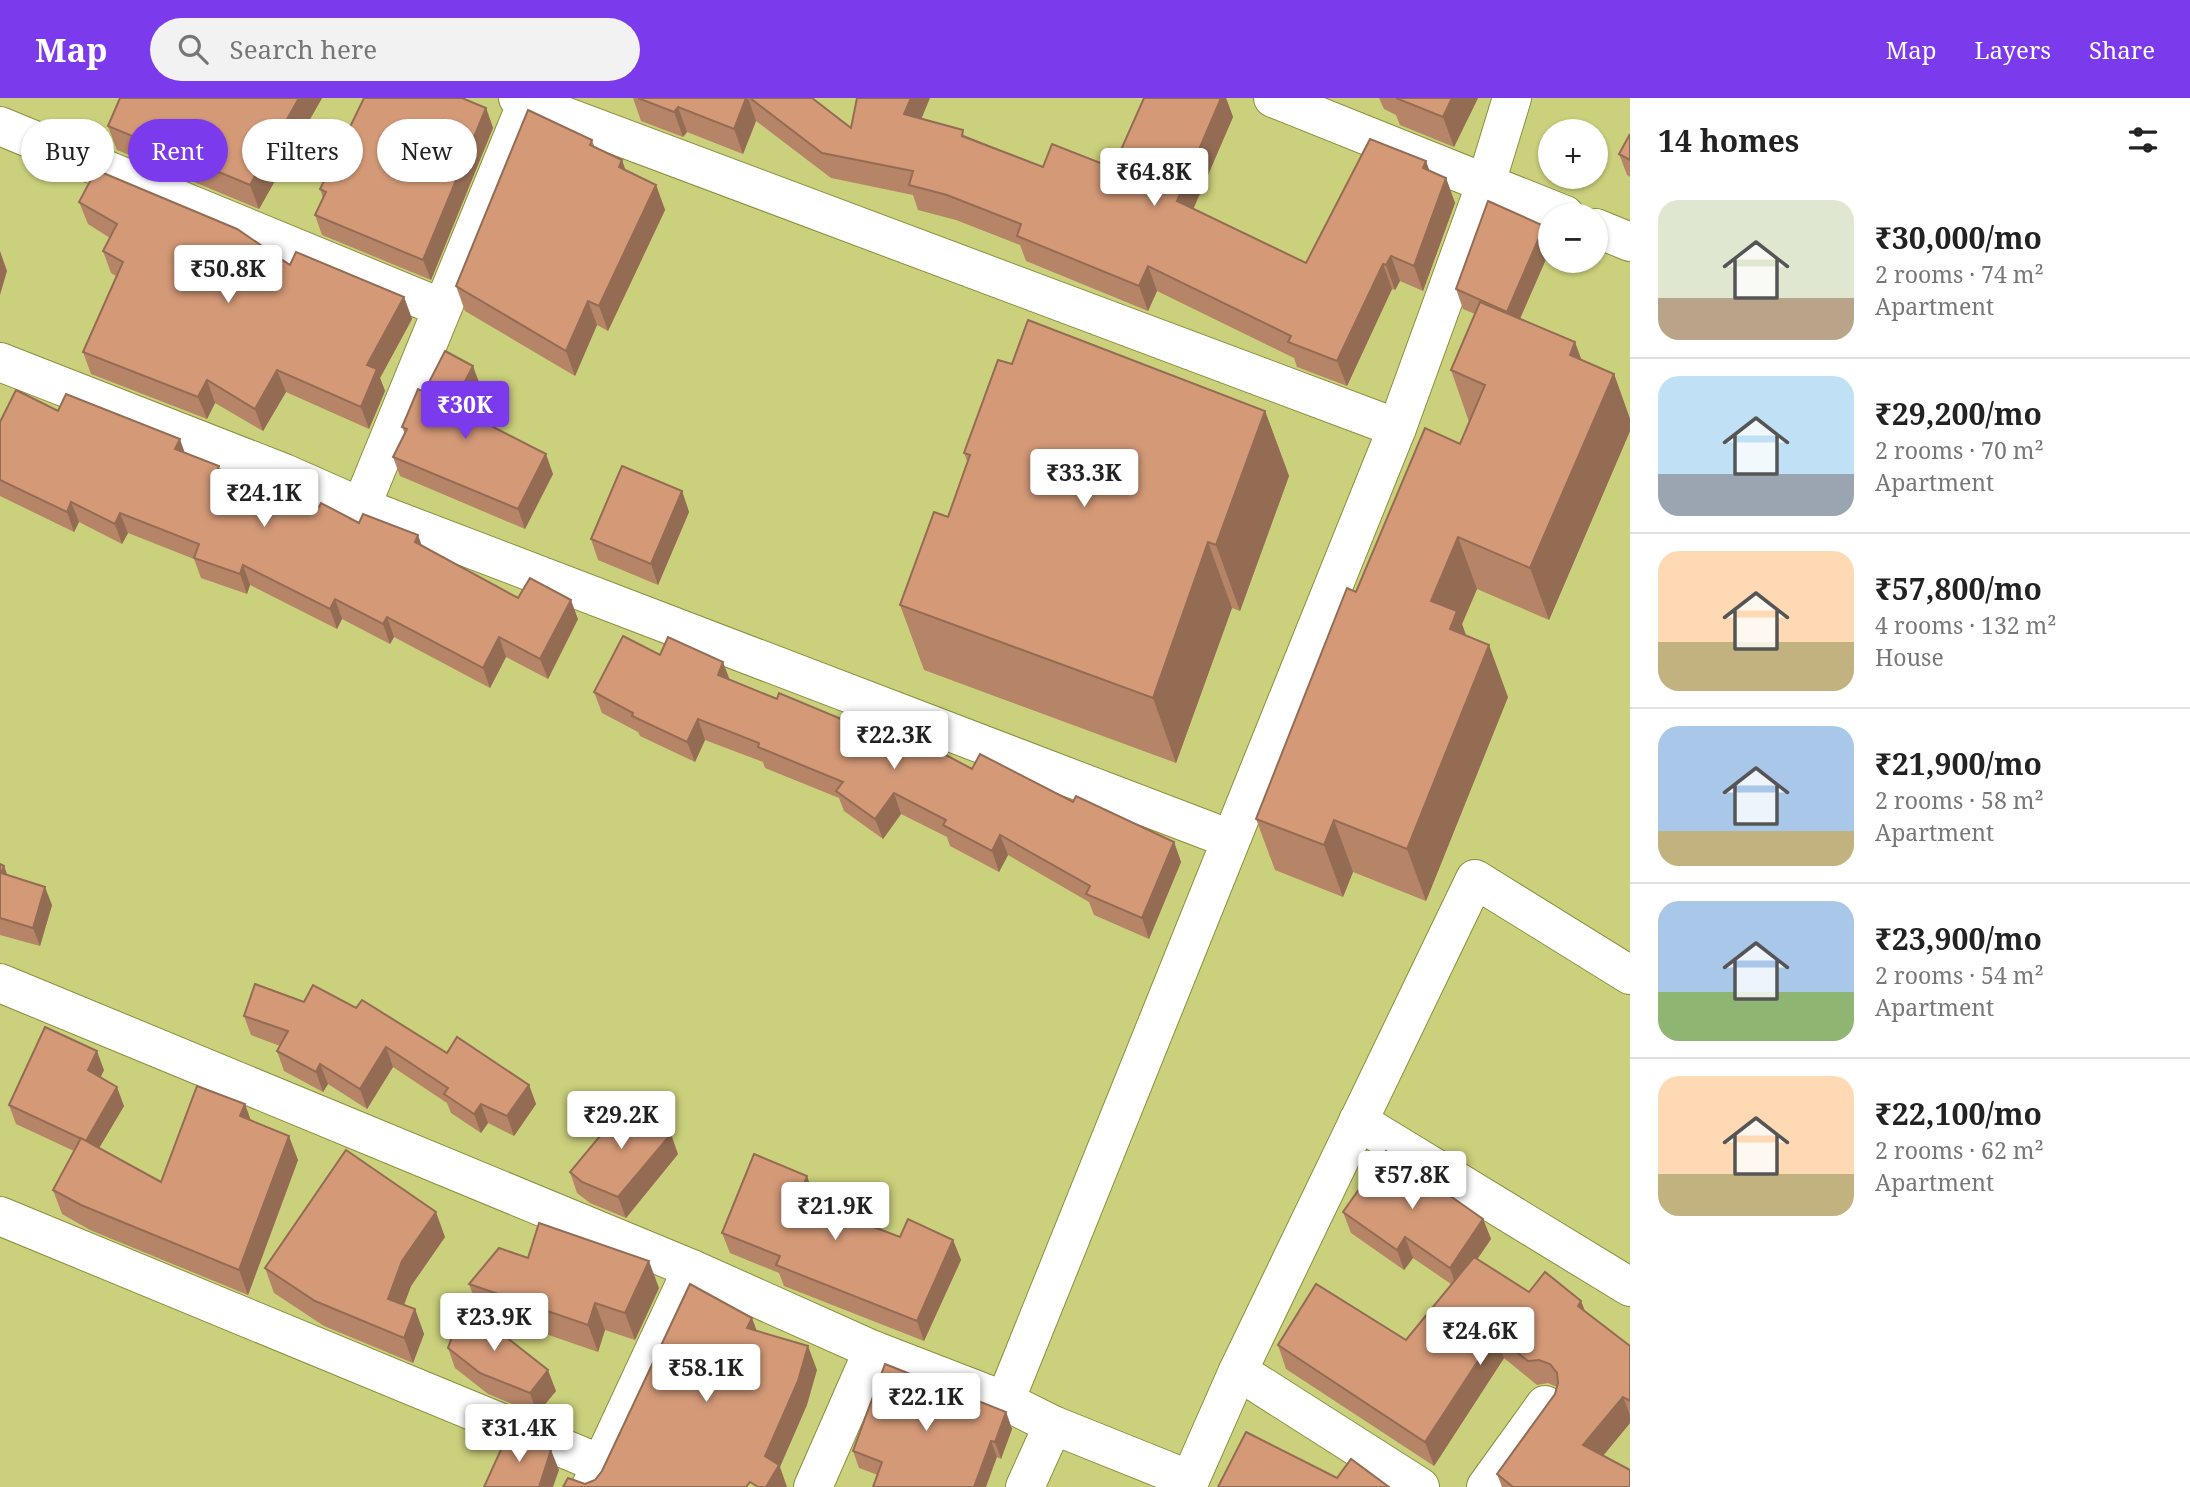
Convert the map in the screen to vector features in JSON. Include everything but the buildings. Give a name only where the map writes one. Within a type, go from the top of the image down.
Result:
[{"type":"street","points":[[1273,98],[1538,204]]},
{"type":"street","points":[[1005,1401],[1398,428],[1486,183],[1512,98]]},
{"type":"street","points":[[361,507],[524,99],[1398,428]]},
{"type":"street","points":[[0,126],[442,308]]},
{"type":"street","points":[[1608,233],[1630,242]]},
{"type":"street","points":[[0,362],[284,473],[361,507],[1230,839]]},
{"type":"street","points":[[0,983],[692,1269],[873,1350],[1005,1401],[1188,1484],[1238,1371],[1475,879],[1630,975]]},
{"type":"street","points":[[1358,1121],[1630,1287]]},
{"type":"street","points":[[0,1216],[596,1475],[692,1269]]},
{"type":"street","points":[[813,1487],[873,1350]]},
{"type":"street","points":[[1238,1371],[1420,1487]]},
{"type":"street","points":[[1486,1487],[1545,1405]]},
{"type":"street","points":[[1026,1487],[1053,1425]]}]
